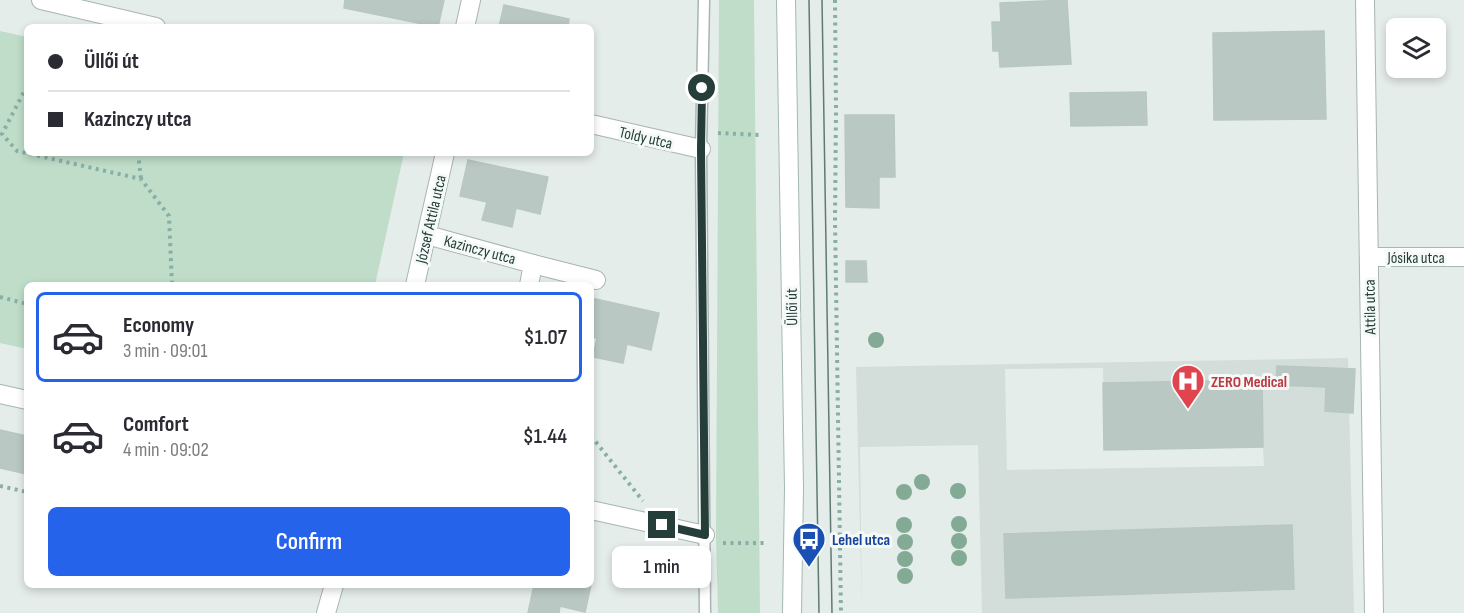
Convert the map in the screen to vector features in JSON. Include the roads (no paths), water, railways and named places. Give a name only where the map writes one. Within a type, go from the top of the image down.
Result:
[{"type":"street","points":[[41,0],[143,24]]},
{"type":"street","points":[[466,24],[471,0]]},
{"type":"street","name":"Üllői út","points":[[786,0],[794,488],[792,613]]},
{"type":"street","name":"Attila utca","points":[[1365,0],[1374,613]]},
{"type":"street","name":"Toldy utca","points":[[594,124],[701,141]]},
{"type":"street","name":"József Attila utca","points":[[416,282],[444,156]]},
{"type":"street","name":"Kazinczy utca","points":[[427,235],[596,280]]},
{"type":"street","name":"Jósika utca","points":[[1368,257],[1464,257]]},
{"type":"street","name":"Kazinczy utca","points":[[530,282],[533,264]]},
{"type":"street","points":[[0,394],[24,399]]},
{"type":"street","points":[[594,511],[662,525],[705,539]]},
{"type":"street","points":[[326,613],[333,588]]},
{"type":"lane","points":[[704,0],[701,141],[705,613]]},
{"type":"tram line","points":[[809,0],[819,613]]},
{"type":"tram line","points":[[822,0],[832,613]]},
{"type":"place","name":"ZERO Medical","points":[[1188,410]]},
{"type":"place","name":"Lehel utca","points":[[809,568]]}]
